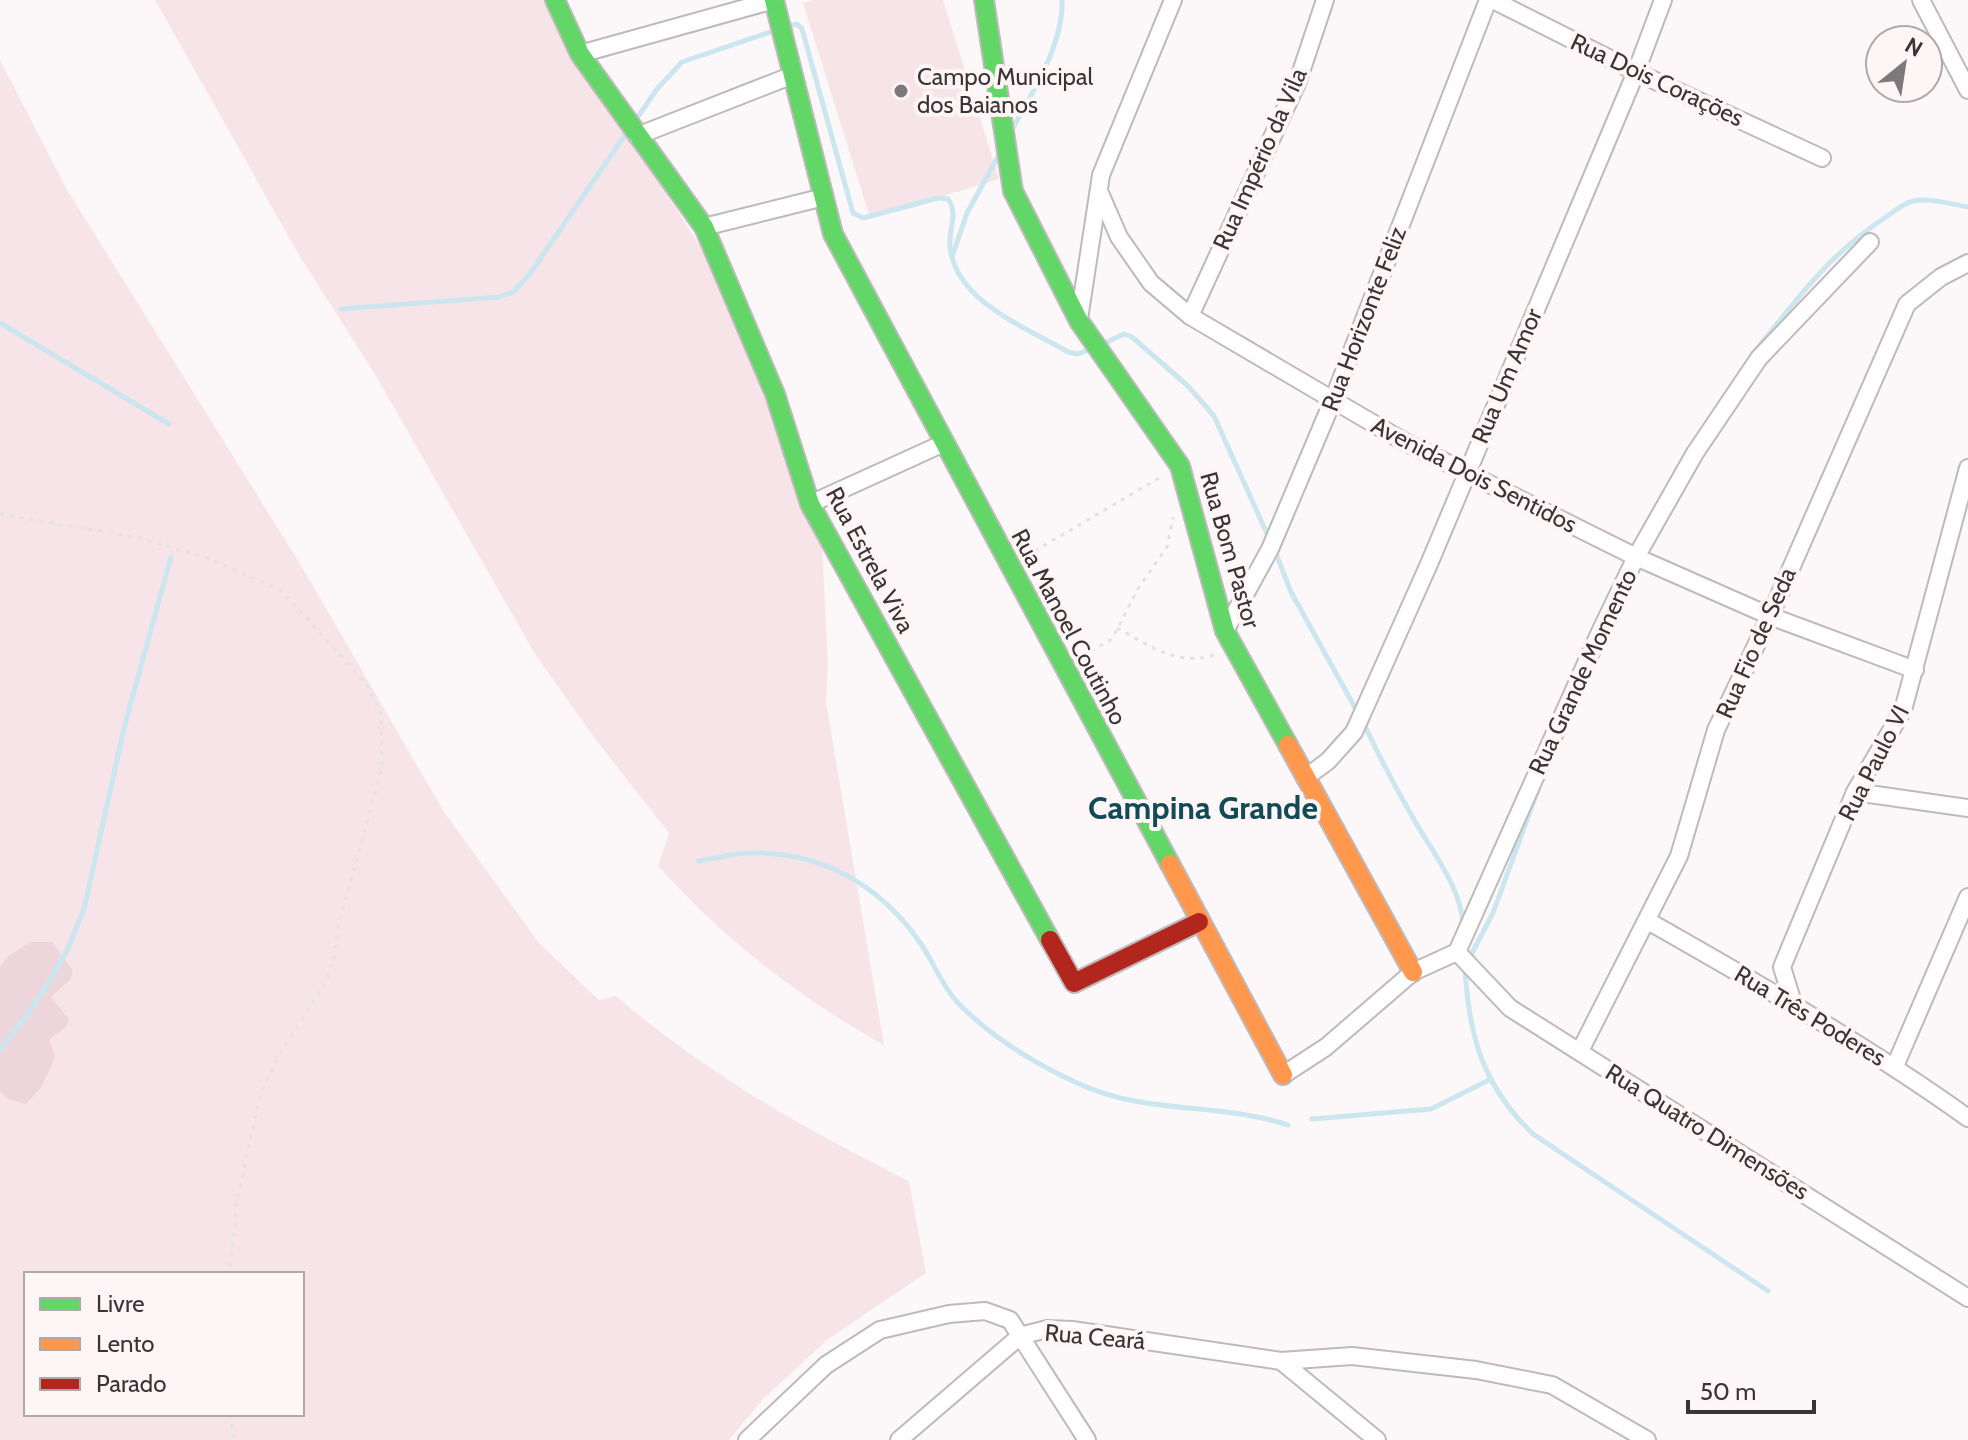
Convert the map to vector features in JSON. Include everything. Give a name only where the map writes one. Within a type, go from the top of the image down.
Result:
[{"type":"street","name":"Rua Estrela Viva","points":[[555,0],[580,54],[704,227],[775,394],[810,504],[1074,983],[1199,922]]},
{"type":"street","points":[[580,54],[774,0]]},
{"type":"street","name":"Rua Manoel Coutinho","points":[[774,0],[833,234],[1283,1075]]},
{"type":"street","name":"Rua Bom Pastor","points":[[984,0],[1013,191],[1079,321],[1180,466],[1225,631],[1413,972]]},
{"type":"street","points":[[1079,321],[1101,175],[1173,0]]},
{"type":"street","name":"Rua Império da Vila","points":[[1190,316],[1298,81],[1325,0]]},
{"type":"street","name":"Rua Dois Corações","points":[[1490,0],[1822,158]]},
{"type":"street","name":"Rua Horizonte Feliz","points":[[1225,631],[1270,549],[1333,400],[1490,0]]},
{"type":"street","name":"Rua Um Amor","points":[[1305,778],[1328,761],[1354,732],[1636,72],[1663,0]]},
{"type":"street","points":[[1921,0],[1962,65],[1968,90]]},
{"type":"street","points":[[637,136],[793,75]]},
{"type":"street","name":"Avenida Dois Sentidos","points":[[1099,191],[1119,237],[1151,283],[1190,316],[1333,400],[1403,441],[1636,557],[1770,616],[1915,670]]},
{"type":"street","points":[[704,227],[824,197]]},
{"type":"street","name":"Rua Grande Momento","points":[[1457,952],[1636,557],[1695,453],[1759,358],[1870,242]]},
{"type":"street","name":"Rua Fio de Seda","points":[[1580,1051],[1679,856],[1716,730],[1770,616],[1907,304],[1941,277],[1968,263]]},
{"type":"street","points":[[810,504],[944,443]]},
{"type":"street","name":"Rua Paulo VI","points":[[1793,1003],[1782,967],[1855,792],[1903,710],[1968,468]]},
{"type":"street","points":[[1855,792],[1968,808]]},
{"type":"street","points":[[1895,1066],[1968,897]]},
{"type":"street","name":"Rua Três Poderes","points":[[1648,921],[1793,1003],[1895,1066],[1968,1118]]},
{"type":"street","points":[[1283,1075],[1326,1047],[1413,972],[1457,952]]},
{"type":"street","name":"Rua Quatro Dimensões","points":[[1457,952],[1510,1008],[1968,1298]]},
{"type":"street","points":[[747,1440],[826,1365],[880,1330],[949,1314],[985,1311],[1010,1320],[1087,1440]]},
{"type":"street","name":"Rua Ceará","points":[[899,1440],[1020,1336],[1047,1329],[1281,1361],[1352,1356],[1476,1370],[1552,1385],[1647,1440]]},
{"type":"street","points":[[1281,1361],[1377,1440]]},
{"type":"path","points":[[1009,566],[1180,466]]},
{"type":"path","points":[[1056,654],[1081,657],[1112,639],[1139,587],[1167,547],[1174,511]]},
{"type":"path","points":[[0,514],[139,538],[205,557],[282,591],[368,686],[381,714],[382,768],[337,932],[335,954],[327,980],[305,1011],[261,1092],[237,1200],[230,1272]]},
{"type":"path","points":[[1117,628],[1163,654],[1198,661],[1214,655],[1225,631]]},
{"type":"path","points":[[230,1416],[234,1440]]},
{"type":"shaded area","points":[[155,0],[547,0],[586,68],[717,273],[822,545],[828,664],[826,702],[884,1045],[792,987],[764,965],[709,918],[658,866],[669,833],[596,740],[535,654],[376,376],[299,255]]},
{"type":"shaded area","name":"Campo Municipal dos Baianos","points":[[814,0],[943,0],[999,179],[870,218],[803,3]]},
{"type":"shaded area","points":[[0,60],[66,188],[302,567],[444,812],[539,943],[599,1000],[616,996],[686,1051],[756,1098],[909,1181],[926,1273],[828,1339],[763,1399],[729,1440],[0,1440],[0,1092],[8,1099],[49,1040],[66,1027],[69,1019],[51,997],[70,980],[7,957],[0,967]]},
{"type":"shaded area","points":[[30,942],[52,942],[73,971],[70,980],[51,997],[69,1019],[66,1027],[49,1040],[55,1057],[42,1086],[26,1104],[8,1099],[0,1092],[0,967],[7,957]]},
{"type":"waterway","points":[[1013,128],[1053,49],[1062,0]]},
{"type":"waterway","points":[[789,26],[797,24],[802,29],[853,213],[863,218],[938,198],[948,199],[953,210],[950,247],[955,266],[979,298],[1068,352],[1077,354],[1089,350]]},
{"type":"waterway","points":[[635,121],[657,89],[682,62],[776,30]]},
{"type":"waterway","points":[[341,309],[499,297],[513,292],[529,275],[627,132]]},
{"type":"waterway","points":[[953,254],[967,213],[999,155]]},
{"type":"waterway","points":[[1756,350],[1831,262],[1897,209],[1919,200],[1968,207]]},
{"type":"waterway","points":[[0,323],[169,424]]},
{"type":"waterway","points":[[1105,343],[1124,334],[1132,337],[1188,386],[1214,416],[1269,538]]},
{"type":"waterway","points":[[1275,551],[1291,592],[1358,713]]},
{"type":"waterway","points":[[0,1050],[41,995],[67,951],[84,909],[124,728],[171,557]]},
{"type":"waterway","points":[[1363,722],[1399,793],[1450,881],[1463,923]]},
{"type":"waterway","points":[[1469,959],[1493,913],[1539,787]]},
{"type":"waterway","points":[[699,861],[740,854],[773,854],[823,865],[846,875],[887,904],[905,923],[949,991],[972,1017],[1014,1048],[1075,1082],[1127,1099],[1235,1113],[1288,1125]]},
{"type":"waterway","points":[[1465,969],[1470,1017],[1482,1059],[1502,1098],[1516,1116],[1533,1134],[1768,1291]]},
{"type":"waterway","points":[[1312,1119],[1431,1109],[1491,1079]]},
{"type":"traffic: fast","points":[[555,0],[580,54],[704,227],[775,394],[810,504],[1050,940]]},
{"type":"traffic: fast","points":[[774,0],[833,234],[1170,864]]},
{"type":"traffic: fast","points":[[984,0],[1013,191],[1079,321],[1180,466],[1225,631],[1288,745]]},
{"type":"traffic: slow","points":[[1288,745],[1413,972]]},
{"type":"traffic: slow","points":[[1170,864],[1283,1075]]},
{"type":"traffic: jam","points":[[1050,940],[1074,983],[1199,922]]},
{"type":"place","name":"Campo Municipal dos Baianos","points":[[901,91]]},
{"type":"district","name":"Campina Grande","points":[[1203,808]]}]
